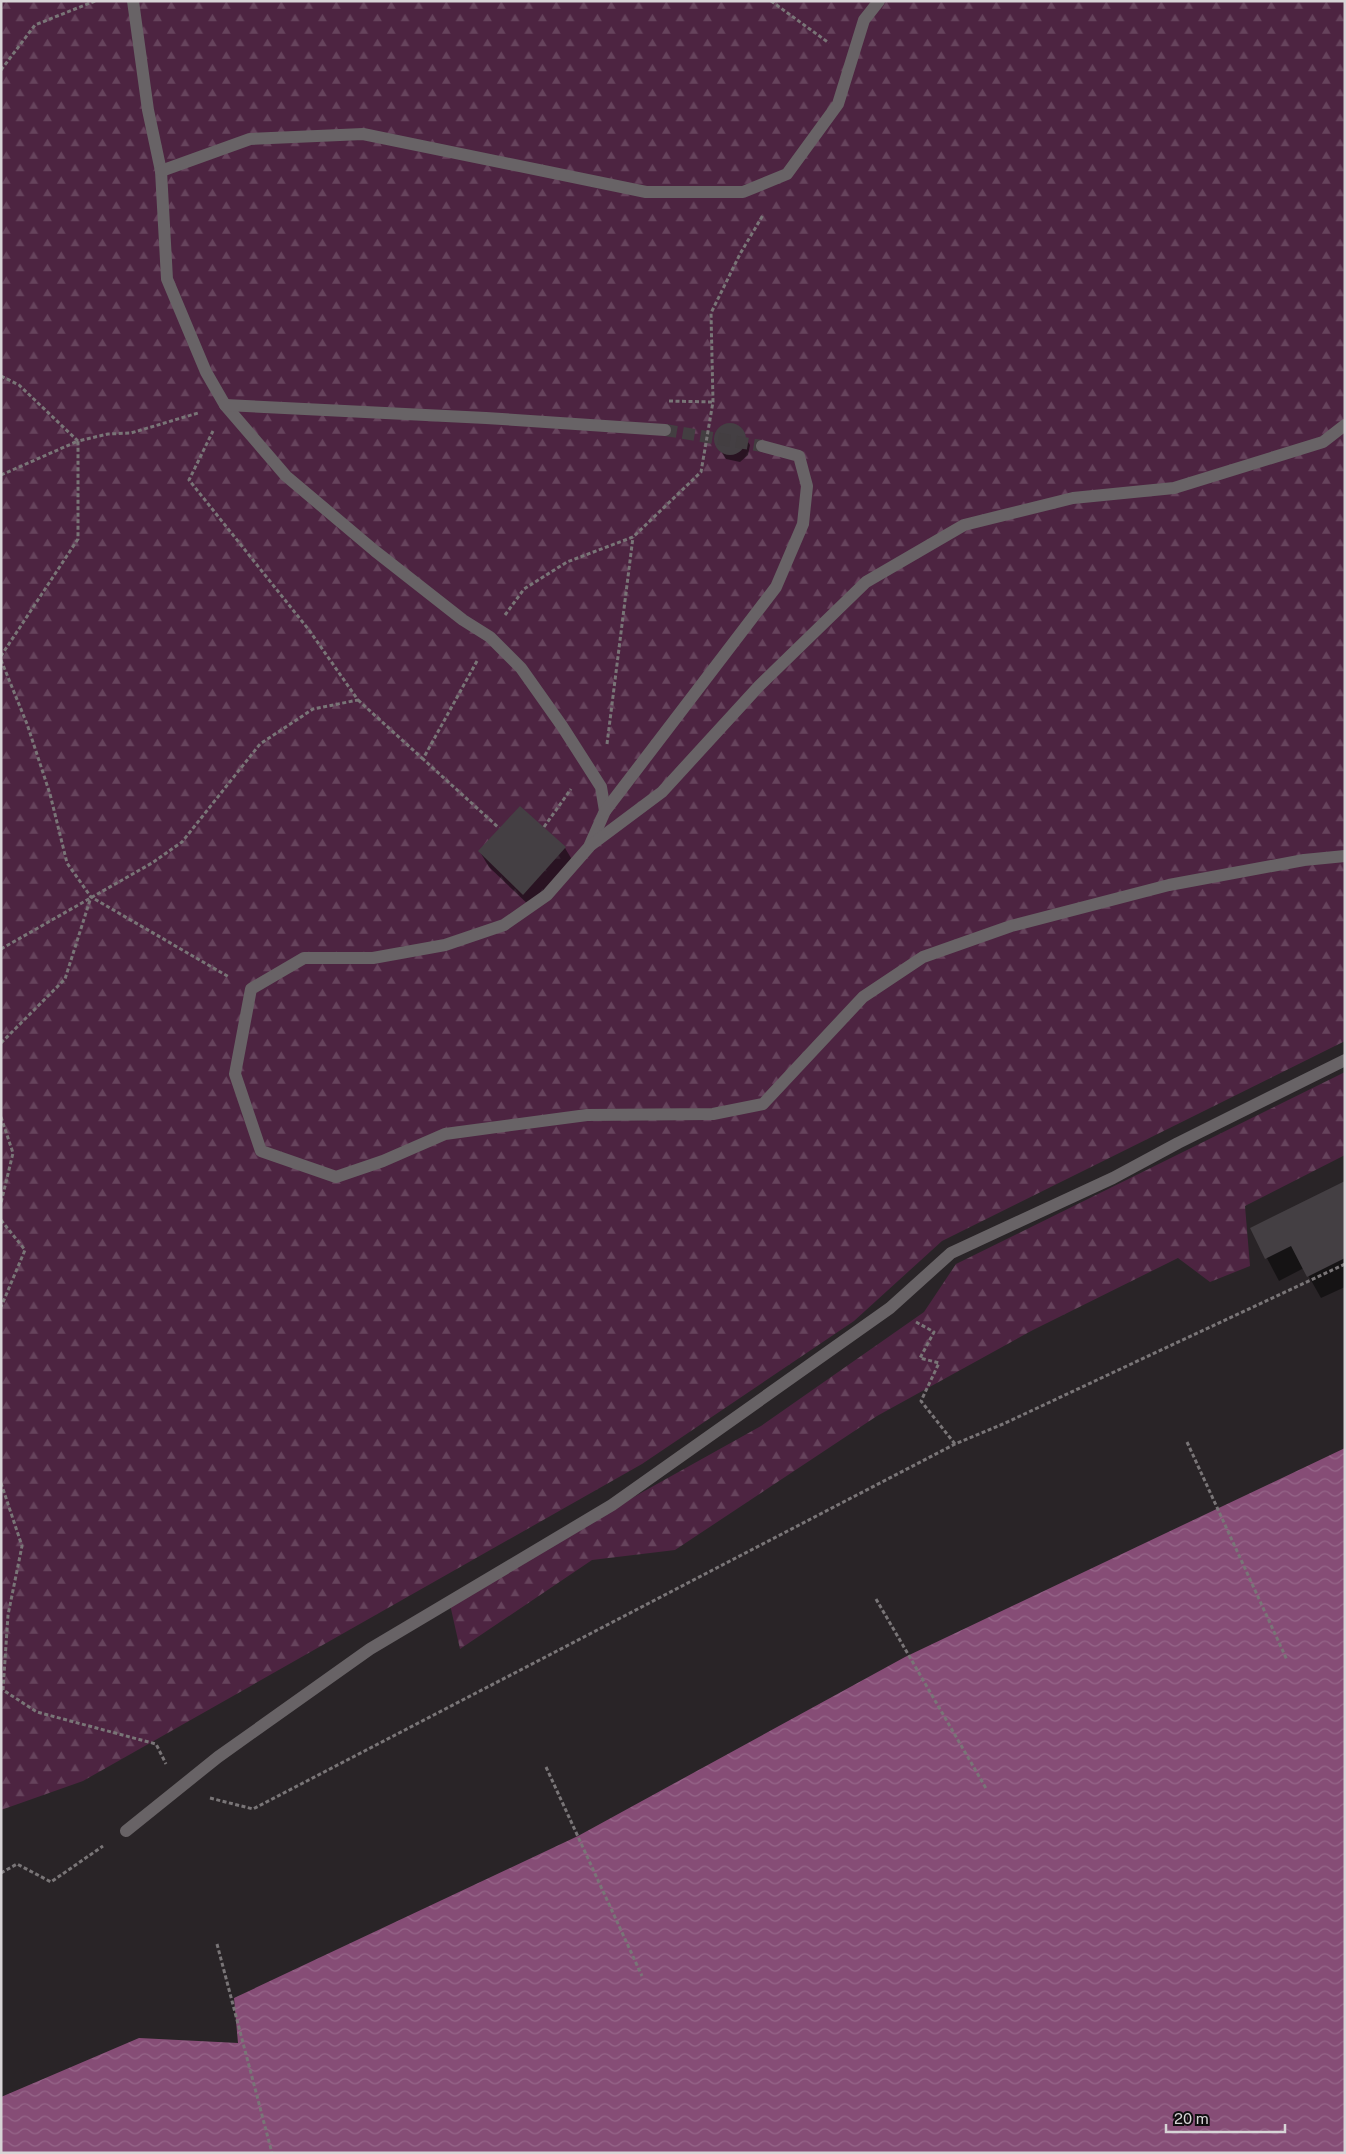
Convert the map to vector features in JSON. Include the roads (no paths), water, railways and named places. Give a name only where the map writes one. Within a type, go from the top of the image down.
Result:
[{"type":"lane","points":[[133,1],[148,110],[162,171],[167,279],[206,372],[225,405],[286,476],[375,551],[464,620],[490,637],[521,668],[601,787],[605,811]]},
{"type":"lane","points":[[162,171],[250,139],[363,134],[646,192],[743,192],[787,174],[838,104],[864,20],[879,1]]},
{"type":"lane","points":[[225,405],[486,418],[664,430]]},
{"type":"lane","points":[[1345,425],[1323,442],[1174,488],[1073,498],[964,525],[866,582],[759,686],[662,792],[589,847],[547,895],[504,925],[445,945],[373,958],[304,958],[251,989],[235,1074],[261,1151],[336,1177],[383,1161],[445,1134],[587,1116],[713,1114],[763,1104],[863,997],[923,957],[1011,926],[1169,885],[1304,860],[1345,856]]},
{"type":"lane","points":[[589,847],[605,811],[776,587],[803,524],[807,486],[799,456],[762,446]]},
{"type":"lane","points":[[126,1831],[218,1757],[370,1649],[612,1505],[890,1308],[951,1254],[1113,1178],[1178,1143],[1345,1060]]},
{"type":"water","points":[[1345,1448],[1345,2153],[1,2153],[1,2097],[139,2038],[238,2043],[234,1998],[578,1836],[905,1657]]},
{"type":"tunnel","points":[[665,430],[762,446]]}]
